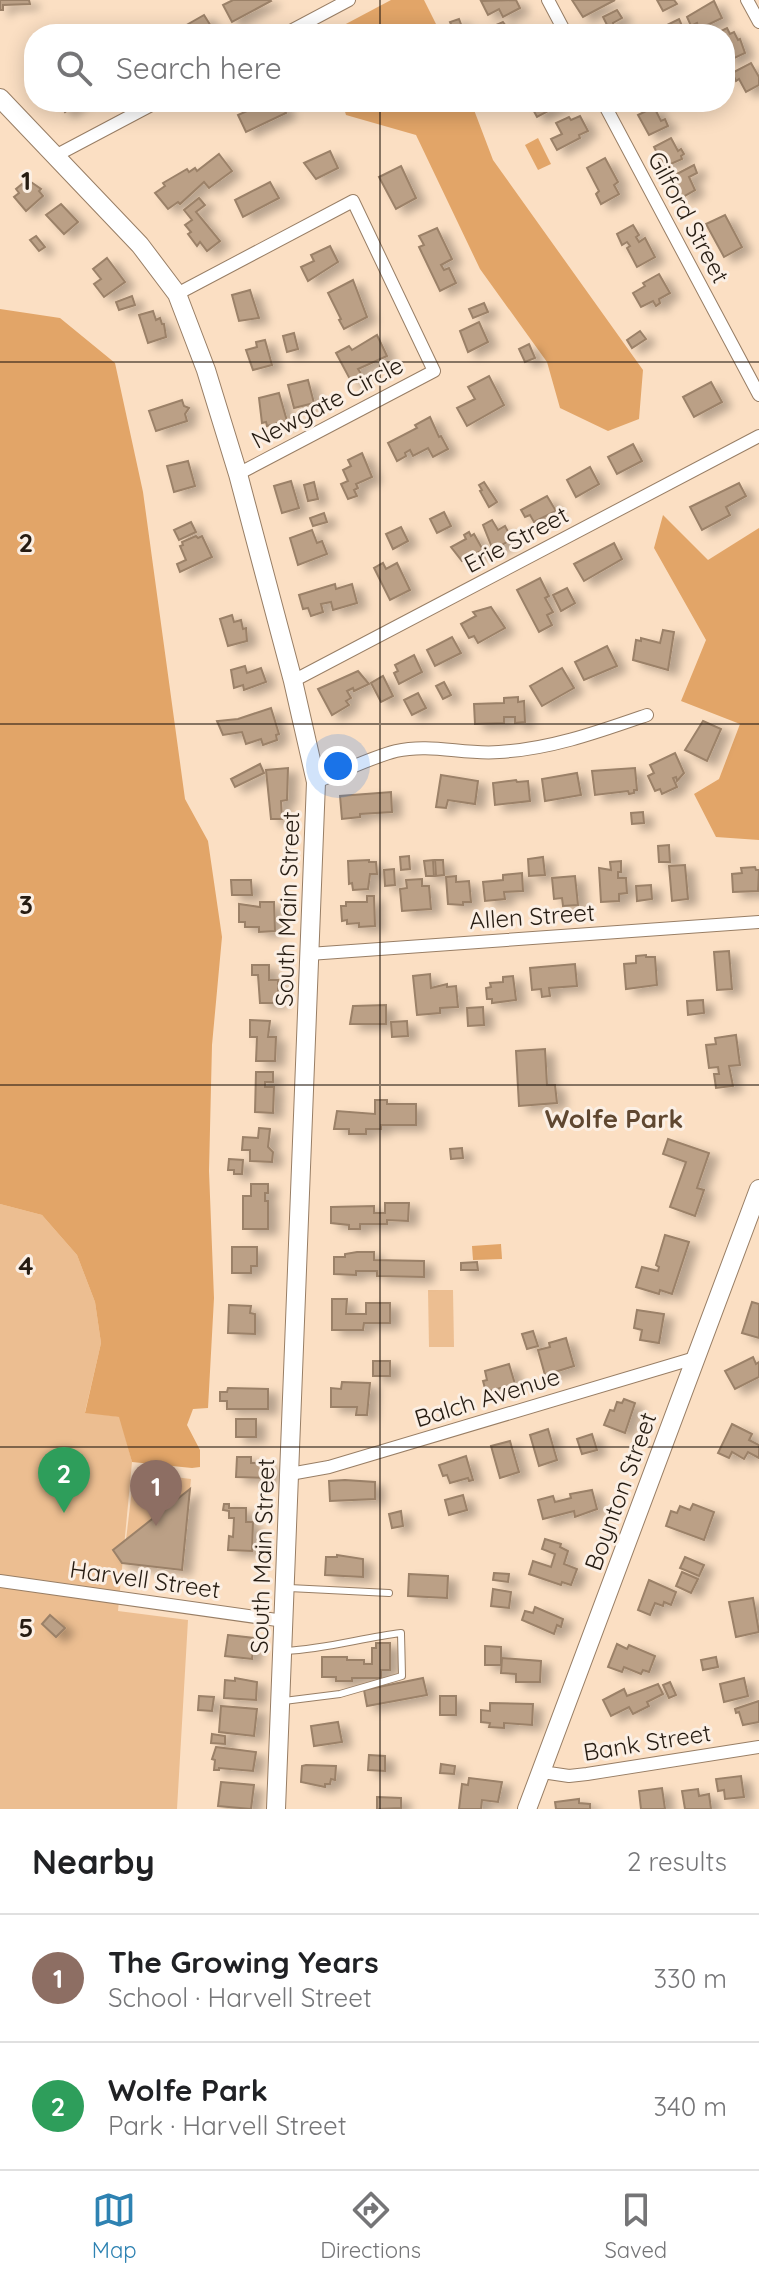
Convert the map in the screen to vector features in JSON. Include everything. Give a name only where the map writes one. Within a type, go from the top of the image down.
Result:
[{"type":"main road","name":"South Main Street","points":[[0,98],[140,245],[177,294],[206,370],[238,474],[293,681],[316,782],[276,1809]]},
{"type":"main road","name":"Boynton Street","points":[[527,1809],[759,1189]]},
{"type":"street","points":[[304,24],[349,0]]},
{"type":"street","points":[[548,0],[561,24]]},
{"type":"street","points":[[747,0],[759,22]]},
{"type":"street","points":[[55,156],[138,112]]},
{"type":"street","name":"Gilford Street","points":[[608,112],[759,395]]},
{"type":"street","name":"Newgate Circle","points":[[177,294],[353,201],[434,371],[238,474]]},
{"type":"street","name":"Erie Street","points":[[293,681],[759,436]]},
{"type":"street","points":[[316,782],[396,751],[436,746],[466,752],[500,752],[575,740],[647,715]]},
{"type":"street","name":"Allen Street","points":[[309,954],[759,922]]},
{"type":"street","name":"Balch Avenue","points":[[290,1474],[354,1460],[695,1358]]},
{"type":"street","name":"Harvell Street","points":[[0,1581],[284,1621]]},
{"type":"street","name":"Bank Street","points":[[542,1772],[569,1776],[587,1774],[759,1747]]},
{"type":"lane","points":[[285,1588],[389,1593]]},
{"type":"lane","points":[[280,1701],[329,1696],[402,1676],[401,1633],[359,1638],[314,1649],[282,1651]]},
{"type":"shaded area","points":[[391,0],[424,0],[436,24],[346,24]]},
{"type":"shaded area","points":[[345,112],[475,112],[493,160],[643,370],[639,419],[608,431],[560,408],[547,362],[480,269],[416,135],[346,115]]},
{"type":"shaded area","points":[[538,138],[551,164],[538,170],[525,145]]},
{"type":"shaded area","points":[[0,309],[60,318],[115,363],[143,492],[185,799],[208,841],[222,937],[212,1045],[209,1171],[214,1298],[208,1408],[193,1409],[187,1425],[200,1450],[200,1467],[132,1462],[119,1417],[85,1413],[101,1343],[95,1302],[77,1255],[42,1215],[0,1204]]},
{"type":"shaded area","points":[[663,515],[708,560],[759,528],[759,840],[716,837],[694,794],[719,779],[740,724],[681,701],[706,640],[654,548]]},
{"type":"shaded area","points":[[0,1204],[42,1215],[77,1255],[95,1302],[101,1343],[85,1412],[120,1417],[132,1462],[118,1611],[188,1620],[177,1809],[0,1809]]},
{"type":"shaded area","points":[[501,1244],[502,1259],[473,1260],[472,1246]]},
{"type":"shaded area","points":[[428,1290],[453,1290],[454,1347],[429,1347]]},
{"type":"shaded area","points":[[134,1472],[191,1479],[190,1489],[126,1540]]},
{"type":"building","points":[[0,0],[29,0],[30,4],[3,5],[3,10],[0,10]]},
{"type":"building","points":[[233,0],[271,1],[232,22],[223,5]]},
{"type":"building","points":[[516,0],[520,8],[503,17],[499,9],[488,15],[481,1]]},
{"type":"building","points":[[572,0],[615,0],[583,17]]},
{"type":"building","points":[[657,0],[674,0],[677,4],[663,11]]},
{"type":"building","points":[[714,1],[722,18],[709,24],[690,24],[687,17]]},
{"type":"building","points":[[617,10],[622,18],[613,24],[606,24],[603,17]]},
{"type":"building","points":[[204,15],[210,24],[188,24]]},
{"type":"building","points":[[735,34],[740,39],[745,53],[735,58]]},
{"type":"building","points":[[751,63],[759,77],[759,85],[746,92],[739,79],[736,81],[735,71]]},
{"type":"building","points":[[245,112],[286,113],[246,132],[238,115]]},
{"type":"building","points":[[656,112],[668,126],[649,135],[638,115]]},
{"type":"building","points":[[580,116],[588,131],[557,150],[551,139],[562,134],[556,123]]},
{"type":"building","points":[[671,138],[678,151],[681,149],[684,154],[682,159],[664,167],[654,147]]},
{"type":"building","points":[[330,151],[338,168],[316,179],[304,163]]},
{"type":"building","points":[[219,154],[232,171],[209,188],[204,182],[180,204],[178,202],[168,209],[155,193],[165,186],[163,183],[187,169],[189,172],[195,168],[197,171]]},
{"type":"building","points":[[605,158],[618,182],[614,185],[619,194],[601,204],[596,194],[599,191],[587,168]]},
{"type":"building","points":[[694,165],[697,173],[689,177],[695,190],[681,198],[671,177]]},
{"type":"building","points":[[401,166],[416,198],[396,209],[379,177]]},
{"type":"building","points":[[31,182],[41,189],[39,191],[43,196],[26,211],[14,197],[19,193],[16,189]]},
{"type":"building","points":[[270,182],[279,198],[243,217],[235,200]]},
{"type":"building","points":[[199,198],[205,205],[196,212],[220,241],[207,251],[200,242],[197,246],[185,225],[192,220],[184,210]]},
{"type":"building","points":[[61,204],[78,222],[64,234],[46,215]]},
{"type":"building","points":[[725,215],[742,247],[724,257],[706,224]]},
{"type":"building","points":[[633,225],[639,242],[645,238],[655,257],[637,267],[627,248],[630,246],[627,242],[622,245],[617,234]]},
{"type":"building","points":[[437,228],[452,259],[441,265],[444,270],[449,268],[456,283],[440,291],[419,247],[424,245],[419,236]]},
{"type":"building","points":[[36,236],[45,247],[39,251],[30,240]]},
{"type":"building","points":[[330,246],[338,262],[308,281],[301,267],[314,261],[311,255]]},
{"type":"building","points":[[107,258],[125,282],[104,297],[94,284],[101,279],[93,269]]},
{"type":"building","points":[[659,274],[670,293],[659,299],[660,303],[656,306],[653,301],[641,307],[633,293]]},
{"type":"building","points":[[353,280],[367,317],[344,329],[328,293]]},
{"type":"building","points":[[250,290],[259,318],[239,321],[232,295]]},
{"type":"building","points":[[132,296],[135,305],[119,310],[116,302]]},
{"type":"building","points":[[484,303],[488,312],[473,318],[469,309]]},
{"type":"building","points":[[153,311],[156,320],[160,318],[164,324],[166,337],[148,343],[139,315]]},
{"type":"building","points":[[479,322],[488,342],[468,352],[460,331]]},
{"type":"building","points":[[640,331],[646,339],[632,348],[627,340]]},
{"type":"building","points":[[294,333],[298,349],[287,352],[283,336]]},
{"type":"building","points":[[377,335],[387,356],[358,369],[363,377],[352,383],[336,353],[349,346],[352,350]]},
{"type":"building","points":[[265,340],[272,365],[253,370],[246,350],[257,347],[256,342]]},
{"type":"building","points":[[529,344],[535,358],[525,362],[519,349]]},
{"type":"building","points":[[489,376],[504,405],[467,426],[457,408],[475,399],[468,387]]},
{"type":"building","points":[[308,380],[314,403],[294,408],[288,385]]},
{"type":"building","points":[[711,382],[722,402],[694,417],[683,397]]},
{"type":"building","points":[[279,393],[287,421],[267,426],[266,422],[262,423],[259,398]]},
{"type":"building","points":[[182,400],[184,406],[189,408],[185,414],[187,421],[156,431],[149,411]]},
{"type":"building","points":[[430,417],[448,449],[433,457],[428,448],[413,456],[410,450],[397,461],[388,443],[417,428],[415,425]]},
{"type":"building","points":[[633,444],[642,461],[617,474],[608,457]]},
{"type":"building","points":[[362,453],[372,477],[356,484],[358,488],[354,490],[357,496],[348,499],[341,484],[348,481],[343,470],[351,466],[348,460]]},
{"type":"building","points":[[188,461],[195,486],[174,492],[167,466]]},
{"type":"building","points":[[590,467],[599,484],[576,497],[567,480]]},
{"type":"building","points":[[291,481],[299,508],[282,513],[274,486]]},
{"type":"building","points":[[314,482],[318,499],[308,501],[304,485]]},
{"type":"building","points":[[484,482],[497,502],[489,507],[480,491],[479,485]]},
{"type":"building","points":[[739,483],[746,496],[726,507],[730,515],[702,530],[690,507]]},
{"type":"building","points":[[547,496],[556,511],[534,522],[530,515],[525,517],[521,510]]},
{"type":"building","points":[[444,512],[451,526],[437,533],[430,519]]},
{"type":"building","points":[[324,513],[327,522],[313,526],[310,518]]},
{"type":"building","points":[[492,520],[498,530],[505,526],[512,539],[493,550],[483,525]]},
{"type":"building","points":[[191,522],[196,532],[179,540],[174,530]]},
{"type":"building","points":[[401,527],[408,541],[393,549],[386,534]]},
{"type":"building","points":[[312,530],[317,543],[322,541],[327,554],[298,565],[290,538]]},
{"type":"building","points":[[469,532],[471,536],[474,534],[483,550],[462,561],[451,547],[466,539],[464,535]]},
{"type":"building","points":[[196,536],[202,536],[212,557],[180,572],[177,564],[186,560],[180,546]]},
{"type":"building","points":[[614,543],[622,559],[584,581],[574,564]]},
{"type":"building","points":[[383,563],[386,569],[397,563],[410,590],[390,600],[374,568]]},
{"type":"building","points":[[540,578],[549,596],[545,598],[553,612],[547,615],[552,625],[539,632],[517,590]]},
{"type":"building","points":[[335,584],[336,589],[352,584],[357,603],[333,610],[331,602],[321,604],[323,612],[311,616],[308,608],[303,609],[299,595]]},
{"type":"building","points":[[567,588],[575,603],[561,611],[553,595]]},
{"type":"building","points":[[491,607],[505,628],[478,643],[474,636],[469,638],[461,624],[476,616],[473,612]]},
{"type":"building","points":[[232,615],[234,622],[241,620],[243,629],[246,628],[247,641],[228,646],[220,619]]},
{"type":"building","points":[[663,630],[674,632],[668,670],[633,660],[636,640],[641,641],[641,638],[660,643]]},
{"type":"building","points":[[452,637],[461,653],[435,666],[427,650]]},
{"type":"building","points":[[607,646],[617,666],[584,680],[575,662]]},
{"type":"building","points":[[414,655],[422,672],[399,684],[394,673],[398,671],[395,665]]},
{"type":"building","points":[[245,666],[247,673],[261,668],[266,682],[244,690],[243,685],[234,688],[231,670]]},
{"type":"building","points":[[562,668],[574,688],[542,706],[530,686]]},
{"type":"building","points":[[358,671],[369,684],[347,691],[351,698],[346,701],[349,705],[332,715],[318,689]]},
{"type":"building","points":[[383,676],[393,696],[381,702],[371,683]]},
{"type":"building","points":[[444,682],[451,695],[443,699],[436,686]]},
{"type":"building","points":[[418,693],[426,708],[412,715],[404,700]]},
{"type":"building","points":[[518,697],[518,702],[524,701],[525,722],[515,723],[515,717],[504,717],[504,723],[475,724],[474,704],[504,703],[504,698]]},
{"type":"building","points":[[271,708],[279,734],[276,735],[277,740],[263,745],[261,739],[246,744],[242,732],[223,735],[217,721],[238,719]]},
{"type":"building","points":[[703,721],[721,729],[707,761],[685,750]]},
{"type":"building","points":[[675,753],[684,773],[677,781],[676,777],[673,778],[677,787],[662,794],[660,789],[655,791],[648,776],[654,773],[650,765]]},
{"type":"building","points":[[260,764],[264,773],[235,787],[231,779]]},
{"type":"building","points":[[288,768],[287,800],[281,801],[282,819],[271,819],[266,770]]},
{"type":"building","points":[[635,768],[637,790],[634,793],[595,795],[592,771]]},
{"type":"building","points":[[577,773],[581,795],[545,801],[542,779]]},
{"type":"building","points":[[441,775],[478,781],[475,804],[448,800],[446,808],[436,807]]},
{"type":"building","points":[[528,781],[530,801],[495,805],[493,783]]},
{"type":"building","points":[[391,792],[392,812],[360,814],[360,817],[342,819],[340,796]]},
{"type":"building","points":[[643,812],[644,823],[632,824],[631,813]]},
{"type":"building","points":[[669,845],[670,862],[659,862],[658,846]]},
{"type":"building","points":[[409,856],[410,869],[401,870],[400,857]]},
{"type":"building","points":[[543,857],[545,875],[529,876],[528,859]]},
{"type":"building","points":[[433,860],[434,876],[426,876],[424,861]]},
{"type":"building","points":[[435,860],[443,860],[444,875],[436,876]]},
{"type":"building","points":[[348,861],[376,862],[377,874],[370,874],[368,889],[353,890],[352,883],[349,884]]},
{"type":"building","points":[[621,861],[618,878],[626,878],[627,893],[619,894],[619,901],[601,902],[599,868],[611,870],[610,862]]},
{"type":"building","points":[[685,865],[688,899],[672,901],[669,866]]},
{"type":"building","points":[[755,867],[759,870],[758,891],[733,892],[732,874],[742,873],[741,868]]},
{"type":"building","points":[[394,869],[395,885],[385,886],[384,870]]},
{"type":"building","points":[[522,873],[523,891],[504,892],[505,899],[485,901],[483,882],[503,880],[503,875]]},
{"type":"building","points":[[456,876],[456,882],[469,881],[471,902],[448,904],[446,877]]},
{"type":"building","points":[[575,876],[578,905],[563,906],[562,898],[554,899],[552,878]]},
{"type":"building","points":[[422,879],[422,886],[429,886],[431,909],[402,911],[400,889],[407,888],[406,880]]},
{"type":"building","points":[[231,880],[251,880],[252,895],[232,895]]},
{"type":"building","points":[[651,885],[652,899],[637,901],[636,886]]},
{"type":"building","points":[[367,896],[374,896],[375,926],[359,927],[359,923],[342,921],[341,906],[346,906],[346,902],[367,902]]},
{"type":"building","points":[[260,902],[274,902],[275,931],[259,932],[259,927],[245,927],[245,922],[239,922],[239,904],[260,907]]},
{"type":"building","points":[[729,951],[732,989],[717,990],[714,952]]},
{"type":"building","points":[[636,956],[655,957],[657,985],[626,989],[624,964],[636,963]]},
{"type":"building","points":[[575,964],[577,986],[549,988],[550,996],[542,997],[541,989],[532,990],[530,968]]},
{"type":"building","points":[[252,965],[269,965],[269,980],[278,980],[278,1003],[260,1003],[258,975],[252,975]]},
{"type":"building","points":[[430,974],[431,988],[447,984],[447,987],[456,986],[458,1007],[440,1008],[440,1013],[417,1015],[413,976]]},
{"type":"building","points":[[513,976],[516,1000],[492,1003],[492,999],[487,999],[486,988],[491,987],[490,983],[503,982],[503,977]]},
{"type":"building","points":[[703,1000],[704,1013],[688,1015],[687,1001]]},
{"type":"building","points":[[386,1005],[386,1024],[350,1024],[353,1006]]},
{"type":"building","points":[[483,1007],[484,1025],[468,1026],[467,1008]]},
{"type":"building","points":[[250,1020],[270,1021],[268,1037],[276,1037],[275,1061],[256,1061],[257,1037],[250,1037]]},
{"type":"building","points":[[407,1021],[408,1036],[392,1037],[391,1022]]},
{"type":"building","points":[[736,1035],[740,1065],[729,1066],[733,1086],[716,1088],[714,1074],[719,1074],[718,1067],[709,1068],[706,1045],[716,1044],[715,1038]]},
{"type":"building","points":[[545,1049],[547,1085],[555,1085],[557,1103],[519,1106],[516,1051]]},
{"type":"building","points":[[256,1072],[273,1072],[273,1082],[265,1082],[265,1087],[274,1087],[273,1113],[255,1112]]},
{"type":"building","points":[[375,1100],[387,1100],[387,1104],[416,1104],[416,1125],[381,1125],[381,1129],[366,1129],[366,1134],[349,1134],[349,1129],[334,1129],[337,1111],[375,1114]]},
{"type":"building","points":[[259,1128],[270,1129],[268,1147],[273,1152],[272,1162],[250,1161],[250,1150],[242,1150],[243,1137],[258,1138]]},
{"type":"building","points":[[668,1139],[709,1153],[697,1188],[704,1190],[695,1216],[670,1207],[686,1162],[663,1154]]},
{"type":"building","points":[[462,1148],[463,1158],[451,1159],[450,1149]]},
{"type":"building","points":[[229,1159],[243,1160],[242,1174],[228,1170]]},
{"type":"building","points":[[251,1184],[268,1184],[265,1201],[268,1201],[268,1229],[243,1229],[243,1196],[251,1196]]},
{"type":"building","points":[[385,1203],[409,1203],[408,1221],[360,1224],[360,1229],[331,1223],[331,1207],[374,1206],[374,1213],[385,1213]]},
{"type":"building","points":[[665,1235],[689,1242],[672,1294],[660,1290],[659,1294],[636,1287],[642,1267],[658,1271],[656,1265]]},
{"type":"building","points":[[232,1247],[257,1247],[257,1266],[251,1266],[251,1273],[232,1273]]},
{"type":"building","points":[[374,1252],[374,1260],[424,1261],[424,1277],[377,1276],[377,1271],[356,1271],[356,1275],[334,1274],[334,1257]]},
{"type":"building","points":[[477,1262],[478,1270],[461,1270],[461,1263]]},
{"type":"building","points":[[332,1299],[347,1299],[346,1314],[366,1314],[366,1303],[390,1303],[390,1323],[364,1323],[363,1330],[332,1330]]},
{"type":"building","points":[[752,1302],[759,1304],[759,1338],[742,1333]]},
{"type":"building","points":[[229,1305],[251,1306],[250,1313],[255,1314],[255,1334],[228,1333]]},
{"type":"building","points":[[637,1310],[664,1314],[659,1343],[640,1340],[642,1330],[634,1328]]},
{"type":"building","points":[[533,1331],[538,1346],[527,1349],[522,1334]]},
{"type":"building","points":[[566,1338],[574,1366],[545,1375],[538,1350]]},
{"type":"building","points":[[753,1357],[756,1364],[759,1362],[759,1377],[735,1389],[725,1371]]},
{"type":"building","points":[[373,1361],[390,1361],[390,1376],[373,1376]]},
{"type":"building","points":[[509,1364],[515,1384],[486,1392],[483,1381],[487,1380],[485,1371]]},
{"type":"building","points":[[342,1382],[370,1383],[367,1415],[356,1415],[357,1407],[331,1407],[331,1388],[341,1389]]},
{"type":"building","points":[[228,1388],[268,1389],[268,1409],[227,1409],[227,1401],[220,1401],[220,1392],[227,1392]]},
{"type":"building","points":[[624,1399],[635,1403],[625,1433],[604,1425],[610,1410],[614,1411],[617,1402],[622,1403]]},
{"type":"building","points":[[236,1419],[256,1419],[256,1437],[236,1437]]},
{"type":"building","points":[[732,1424],[752,1434],[749,1440],[759,1445],[759,1458],[748,1452],[744,1459],[732,1452],[729,1458],[718,1453]]},
{"type":"building","points":[[548,1429],[557,1460],[539,1466],[530,1435]]},
{"type":"building","points":[[592,1434],[597,1450],[582,1454],[577,1439]]},
{"type":"building","points":[[510,1441],[519,1472],[500,1478],[491,1446]]},
{"type":"building","points":[[466,1456],[473,1480],[469,1481],[468,1478],[450,1483],[439,1465]]},
{"type":"building","points":[[237,1457],[251,1457],[251,1463],[268,1463],[271,1472],[268,1478],[236,1477]]},
{"type":"building","points":[[329,1481],[375,1482],[375,1499],[330,1501]]},
{"type":"building","points":[[190,1489],[182,1570],[122,1563],[113,1550]]},
{"type":"building","points":[[592,1490],[597,1509],[575,1517],[574,1511],[543,1519],[538,1500],[553,1496],[555,1502],[571,1498],[570,1494]]},
{"type":"building","points":[[463,1495],[467,1510],[449,1515],[445,1500]]},
{"type":"building","points":[[224,1504],[229,1504],[229,1508],[246,1508],[246,1522],[253,1522],[252,1551],[228,1550],[229,1536],[233,1537],[234,1518],[229,1518],[229,1511],[223,1510]]},
{"type":"building","points":[[693,1504],[714,1512],[704,1540],[666,1526],[671,1511],[677,1513],[680,1506],[690,1510]]},
{"type":"building","points":[[401,1511],[403,1526],[392,1528],[389,1514]]},
{"type":"building","points":[[545,1539],[561,1544],[560,1547],[568,1551],[564,1564],[577,1569],[571,1585],[562,1582],[561,1585],[529,1574],[533,1561],[551,1567],[555,1554],[542,1549]]},
{"type":"building","points":[[337,1555],[363,1559],[363,1577],[325,1575],[326,1557]]},
{"type":"building","points":[[685,1557],[704,1565],[699,1576],[680,1568]]},
{"type":"building","points":[[682,1572],[698,1579],[691,1593],[676,1586]]},
{"type":"building","points":[[494,1573],[509,1574],[508,1582],[493,1580]]},
{"type":"building","points":[[409,1574],[448,1576],[447,1598],[408,1596]]},
{"type":"building","points":[[649,1580],[676,1592],[671,1605],[655,1603],[650,1615],[638,1610]]},
{"type":"building","points":[[493,1589],[511,1592],[509,1608],[491,1606]]},
{"type":"building","points":[[753,1598],[759,1632],[736,1637],[729,1602]]},
{"type":"building","points":[[535,1607],[563,1619],[561,1627],[557,1625],[554,1634],[522,1620],[525,1611],[533,1613]]},
{"type":"building","points":[[50,1615],[65,1628],[56,1637],[42,1624]]},
{"type":"building","points":[[228,1635],[254,1638],[252,1659],[225,1656]]},
{"type":"building","points":[[376,1643],[390,1643],[390,1670],[381,1670],[381,1678],[336,1681],[336,1677],[322,1677],[322,1657],[347,1657],[347,1660],[364,1660],[364,1664],[372,1664],[372,1648],[376,1648]]},
{"type":"building","points":[[617,1644],[627,1649],[629,1645],[655,1656],[649,1672],[643,1670],[641,1674],[624,1667],[622,1672],[608,1667]]},
{"type":"building","points":[[485,1646],[501,1647],[501,1665],[485,1665]]},
{"type":"building","points":[[716,1657],[718,1667],[703,1670],[701,1660]]},
{"type":"building","points":[[502,1658],[541,1661],[540,1682],[516,1682],[516,1674],[501,1673]]},
{"type":"building","points":[[235,1678],[257,1682],[256,1700],[224,1698],[225,1680],[235,1681]]},
{"type":"building","points":[[423,1678],[427,1695],[367,1706],[364,1690]]},
{"type":"building","points":[[744,1678],[748,1696],[724,1702],[720,1684]]},
{"type":"building","points":[[670,1682],[676,1695],[669,1698],[663,1685]]},
{"type":"building","points":[[658,1684],[663,1694],[633,1714],[629,1707],[611,1716],[603,1700],[624,1689],[627,1696]]},
{"type":"building","points":[[199,1696],[214,1697],[212,1711],[198,1710]]},
{"type":"building","points":[[440,1696],[456,1696],[456,1715],[440,1715]]},
{"type":"building","points":[[759,1701],[759,1722],[743,1725],[735,1709]]},
{"type":"building","points":[[490,1703],[533,1704],[532,1725],[504,1723],[504,1728],[489,1727],[490,1723],[481,1722],[481,1710],[490,1711]]},
{"type":"building","points":[[221,1706],[257,1709],[254,1736],[219,1732]]},
{"type":"building","points":[[338,1722],[342,1742],[314,1746],[311,1726]]},
{"type":"building","points":[[212,1734],[225,1736],[225,1744],[211,1743]]},
{"type":"building","points":[[216,1747],[256,1752],[253,1771],[214,1770],[215,1760],[212,1759]]},
{"type":"building","points":[[369,1755],[385,1756],[385,1771],[368,1770]]},
{"type":"building","points":[[441,1764],[455,1766],[454,1774],[440,1773]]},
{"type":"building","points":[[302,1766],[336,1766],[335,1780],[331,1779],[325,1787],[301,1782]]},
{"type":"building","points":[[741,1776],[744,1797],[725,1799],[724,1790],[718,1791],[716,1779]]},
{"type":"building","points":[[469,1778],[502,1782],[498,1802],[482,1800],[481,1809],[459,1809],[462,1784],[468,1785]]},
{"type":"building","points":[[221,1782],[254,1785],[251,1809],[218,1806]]},
{"type":"building","points":[[662,1788],[665,1809],[641,1809],[639,1791]]},
{"type":"building","points":[[698,1789],[699,1796],[709,1794],[711,1809],[685,1809],[682,1791]]},
{"type":"building","points":[[377,1797],[401,1798],[401,1808],[377,1809]]},
{"type":"building","points":[[579,1799],[579,1803],[590,1804],[590,1809],[556,1809],[555,1802]]},
{"type":"place","name":"Wolfe Park","points":[[64,1513]]},
{"type":"place","name":"The Growing Years","points":[[156,1526]]},
{"type":"district","name":"Wolfe Park","points":[[614,1118]]}]
